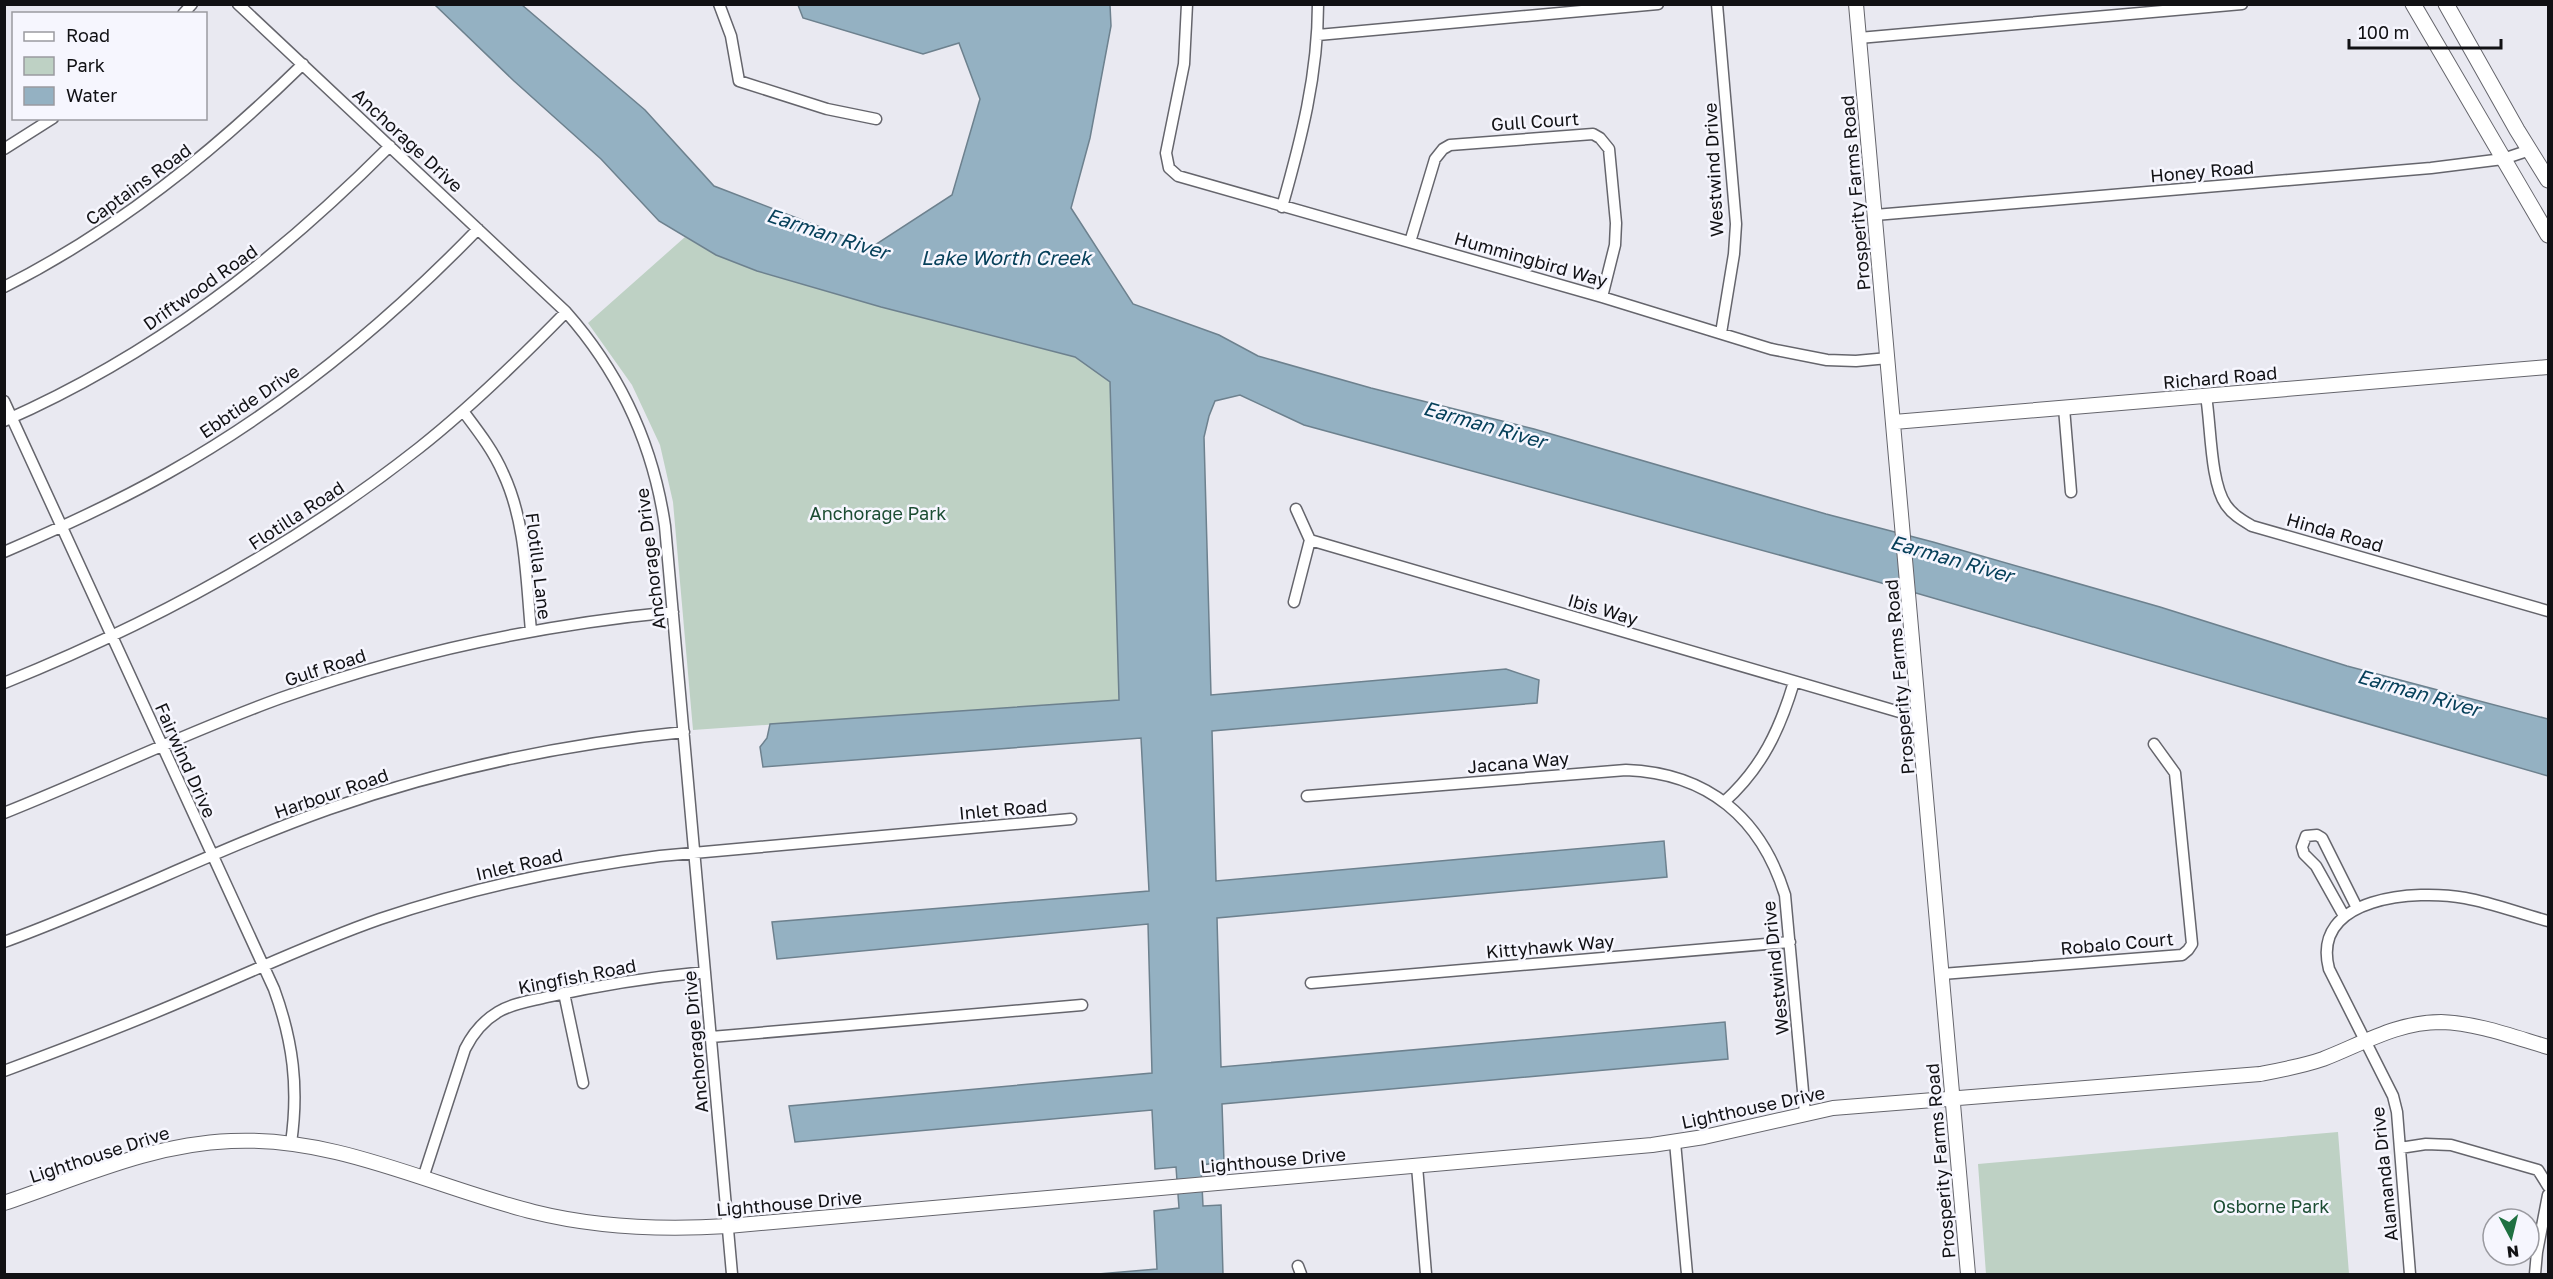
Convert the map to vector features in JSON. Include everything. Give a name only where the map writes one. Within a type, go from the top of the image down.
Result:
[{"type":"main road","points":[[2413,4],[2548,235]]},
{"type":"main road","points":[[2446,4],[2548,180]]},
{"type":"street","name":"Anchorage Drive","points":[[238,4],[566,312],[604,360],[620,385],[645,439],[661,496],[732,1275]]},
{"type":"street","points":[[719,4],[731,36],[739,81],[827,109],[876,119]]},
{"type":"street","name":"Hummingbird Way","points":[[1187,4],[1184,64],[1166,153],[1169,168],[1184,179],[1602,297],[1772,349],[1827,360],[1856,361],[1888,358]]},
{"type":"street","points":[[1282,207],[1307,115],[1318,35],[1318,4]]},
{"type":"street","points":[[1318,35],[1658,4]]},
{"type":"street","name":"Westwind Drive","points":[[1717,4],[1736,224],[1734,254],[1720,333]]},
{"type":"street","name":"Prosperity Farms Road","points":[[1856,4],[1911,605],[1968,1275]]},
{"type":"street","points":[[1859,38],[2242,4]]},
{"type":"street","name":"Captains Road","points":[[4,287],[95,236],[178,177],[256,111],[303,64]]},
{"type":"street","points":[[4,149],[50,120]]},
{"type":"street","name":"Gull Court","points":[[1410,242],[1435,159],[1449,145],[1593,134],[1600,138],[1609,149],[1616,223],[1613,256],[1602,297]]},
{"type":"street","name":"Driftwood Road","points":[[8,419],[117,363],[218,298],[302,231],[390,146]]},
{"type":"street","name":"Honey Road","points":[[1875,215],[2425,169],[2503,159],[2530,150]]},
{"type":"street","name":"Ebbtide Drive","points":[[4,552],[62,527],[168,473],[264,413],[407,300],[478,229]]},
{"type":"street","name":"Flotilla Road","points":[[4,683],[112,637],[220,582],[320,521],[368,487],[462,411],[509,370],[566,312]]},
{"type":"street","name":"Richard Road","points":[[1894,422],[2548,367]]},
{"type":"street","name":"Hinda Road","points":[[2206,396],[2217,487],[2235,515],[2252,526],[2548,610]]},
{"type":"street","name":"Fairwind Drive","points":[[4,401],[8,419],[62,527],[277,998],[291,1042],[296,1097],[291,1143]]},
{"type":"street","points":[[2064,408],[2071,492]]},
{"type":"street","name":"Flotilla Lane","points":[[462,411],[495,457],[513,497],[523,548],[531,631]]},
{"type":"street","points":[[1294,602],[1310,540],[1296,509]]},
{"type":"street","name":"Ibis Way","points":[[1310,540],[1920,718]]},
{"type":"street","name":"Gulf Road","points":[[4,813],[270,702],[345,677],[463,645],[531,631],[673,612]]},
{"type":"street","points":[[1724,802],[1750,777],[1764,757],[1785,714],[1794,682]]},
{"type":"street","name":"Harbour Road","points":[[4,942],[123,896],[328,810],[447,773],[568,747],[684,732]]},
{"type":"street","name":"Robalo Court","points":[[1942,974],[2182,955],[2188,950],[2192,944],[2175,773],[2154,744]]},
{"type":"street","name":"Jacana Way","points":[[1307,796],[1626,770],[1658,773],[1679,778],[1724,802]]},
{"type":"street","name":"Westwind Drive","points":[[1724,802],[1753,830],[1770,854],[1785,895],[1805,1113]]},
{"type":"street","name":"Inlet Road","points":[[4,1071],[106,1033],[262,966],[381,919],[484,888],[604,863],[695,852],[1071,819]]},
{"type":"street","points":[[2357,908],[2322,838],[2317,835],[2307,836],[2302,847],[2304,854],[2316,866],[2344,916],[2357,908],[2401,897],[2450,896],[2466,898],[2548,921]]},
{"type":"street","name":"Alamanda Drive","points":[[2344,916],[2329,937],[2327,961],[2332,976],[2393,1096],[2400,1148],[2410,1275]]},
{"type":"street","name":"Kittyhawk Way","points":[[1311,983],[1790,942]]},
{"type":"street","name":"Kingfish Road","points":[[423,1178],[465,1049],[485,1021],[507,1008],[564,993],[705,972]]},
{"type":"street","points":[[564,993],[583,1083]]},
{"type":"street","points":[[711,1037],[1082,1005]]},
{"type":"street","name":"Lighthouse Drive","points":[[4,1203],[113,1164],[171,1148],[231,1141],[291,1143],[351,1155],[498,1202],[572,1220],[647,1228],[728,1226],[1675,1142],[1805,1113],[1870,1104],[2260,1074],[2319,1060],[2397,1028],[2440,1022],[2476,1026],[2548,1047]]},
{"type":"street","points":[[1675,1142],[1687,1275]]},
{"type":"street","points":[[2400,1148],[2426,1144],[2451,1144],[2538,1170],[2548,1186]]},
{"type":"street","points":[[1418,1166],[1426,1275]]},
{"type":"street","points":[[2535,1275],[2548,1195]]},
{"type":"green space","name":"Anchorage Park","points":[[685,237],[716,255],[757,271],[1075,357],[1110,382],[1119,700],[693,730],[673,502],[660,445],[632,385],[588,323]]},
{"type":"green space","name":"Osborne Park","points":[[2338,1132],[2349,1274],[1986,1274],[1978,1164]]},
{"type":"water","name":"Lake Worth Creek","points":[[435,5],[522,5],[645,110],[714,186],[872,247],[952,195],[980,99],[959,43],[923,54],[803,18],[798,5],[1110,5],[1111,26],[1090,138],[1071,208],[1133,304],[1219,335],[1258,356],[1371,388],[1534,429],[1826,514],[2160,607],[2347,666],[2548,719],[2548,776],[1878,582],[1304,425],[1240,395],[1215,401],[1204,437],[1211,695],[1506,669],[1539,680],[1537,703],[1212,731],[1216,881],[1664,841],[1667,877],[1217,918],[1221,1067],[1725,1022],[1728,1059],[1222,1104],[1224,1162],[1201,1165],[1203,1206],[1221,1205],[1223,1274],[1098,1274],[1157,1269],[1154,1211],[1179,1208],[1176,1167],[1155,1169],[1152,1110],[795,1142],[789,1106],[1152,1073],[1148,924],[777,959],[772,922],[1149,891],[1141,738],[763,767],[760,747],[767,738],[770,724],[1119,700],[1110,382],[1075,357],[881,307],[757,271],[716,255],[659,221],[601,159],[514,81]]},
{"type":"water label","name":"Earman River","points":[[828,233]]},
{"type":"water label","name":"Earman River","points":[[1485,424]]},
{"type":"water label","name":"Earman River","points":[[1952,558]]},
{"type":"water label","name":"Earman River","points":[[2419,692]]}]
